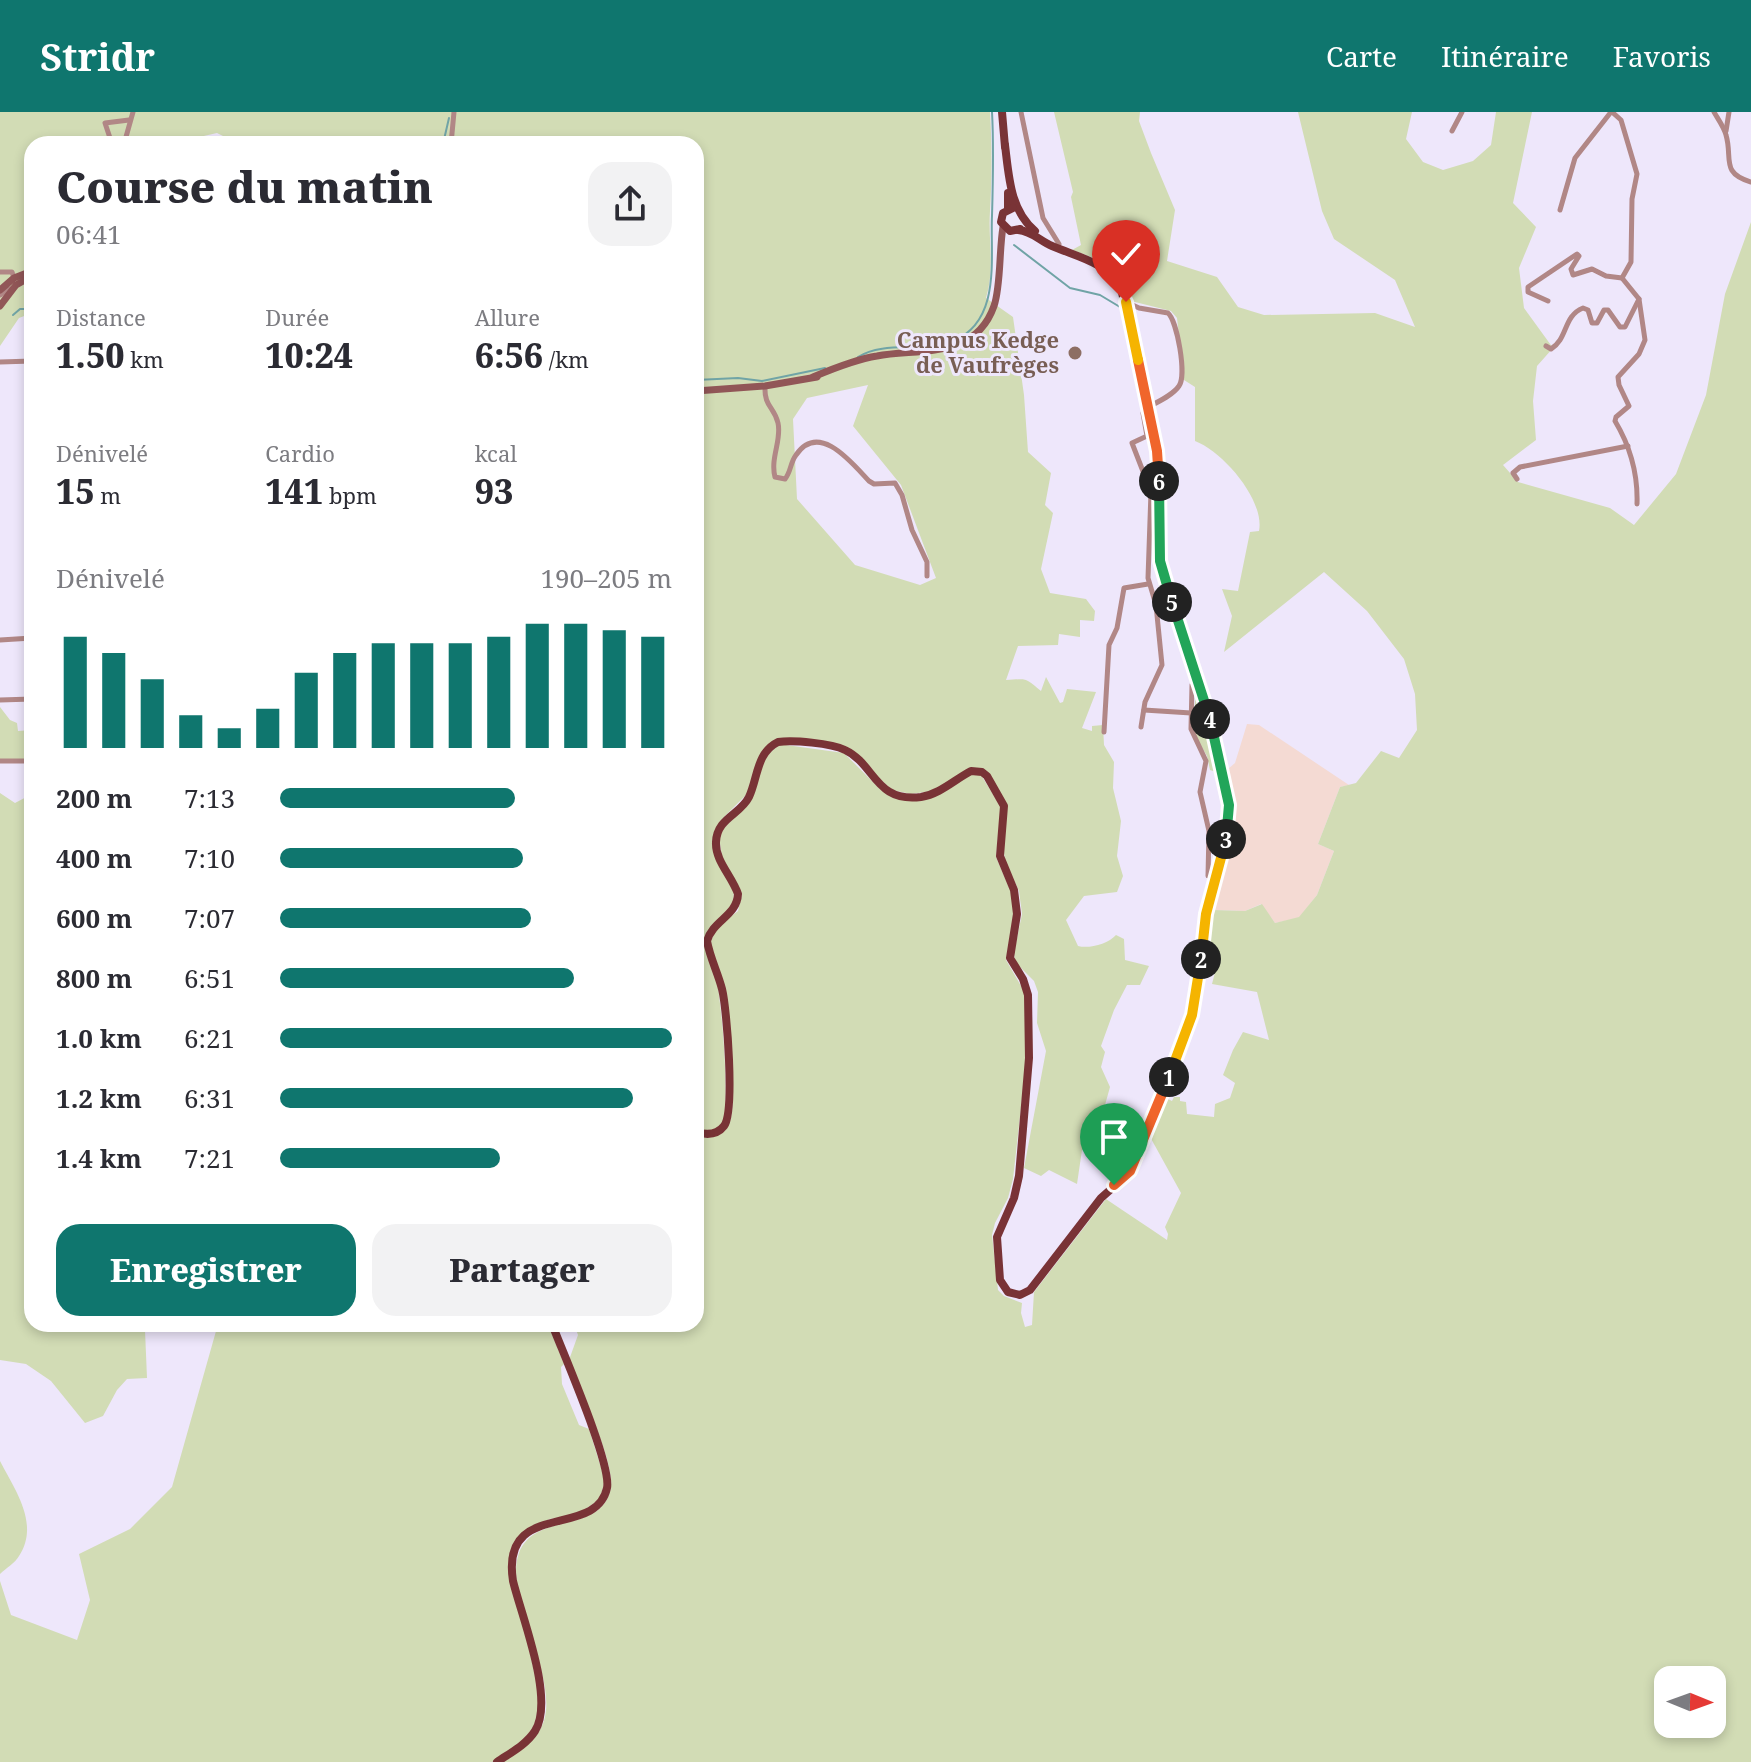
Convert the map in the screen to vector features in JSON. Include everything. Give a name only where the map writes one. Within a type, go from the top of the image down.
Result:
[{"type":"main road","points":[[1002,112],[1013,209],[1058,246]]},
{"type":"main road","points":[[704,1132],[716,1133],[724,1126],[728,1115],[730,1072],[724,998],[707,941],[715,925],[735,909],[738,894],[719,859],[716,837],[728,816],[746,802],[767,749],[778,742],[845,750],[883,787],[911,797],[933,794],[971,771],[982,772],[1004,806],[1000,856],[1014,890],[1017,914],[1010,958],[1026,984],[1029,1005],[1029,1058],[1019,1176],[1014,1198],[997,1237],[1001,1284],[1005,1290],[1016,1295],[1030,1290],[1101,1198],[1130,1171],[1181,1046],[1197,995],[1206,914],[1228,830],[1229,805],[1217,774],[1197,674],[1160,561],[1158,459],[1126,302],[1114,277],[1103,267],[1026,230],[1011,229],[1001,217],[1013,209]]},
{"type":"main road","points":[[1011,229],[1024,221]]},
{"type":"main road","points":[[497,1762],[533,1734],[541,1719],[543,1706],[513,1581],[516,1551],[527,1534],[541,1524],[577,1517],[594,1509],[603,1498],[607,1486],[603,1461],[555,1332]]},
{"type":"street","points":[[126,136],[133,112]]},
{"type":"street","points":[[452,136],[454,112]]},
{"type":"street","points":[[1021,112],[1043,218],[1058,246]]},
{"type":"street","points":[[1452,131],[1462,112]]},
{"type":"street","points":[[1560,210],[1575,158],[1611,112],[1621,120],[1637,174],[1632,199],[1631,262],[1622,278]]},
{"type":"street","points":[[1714,112],[1726,133]]},
{"type":"street","points":[[1729,112],[1726,133],[1732,171],[1740,179],[1751,182]]},
{"type":"street","points":[[109,136],[105,123],[129,120]]},
{"type":"street","points":[[704,390],[765,386],[960,344],[976,332],[994,307],[1001,242],[1011,229]]},
{"type":"street","points":[[1548,301],[1528,292],[1528,287],[1569,261],[1573,255],[1579,256],[1571,269],[1573,275],[1592,269],[1606,276],[1622,278],[1639,299],[1645,340],[1639,354],[1618,377],[1629,406],[1615,419],[1628,446],[1637,504]]},
{"type":"street","points":[[0,272],[12,272],[15,282],[0,306]]},
{"type":"street","points":[[1,290],[24,278]]},
{"type":"street","points":[[1546,346],[1551,349],[1557,346],[1566,324],[1575,311],[1583,308],[1588,310],[1592,323],[1597,323],[1604,310],[1608,310],[1620,327],[1625,327],[1639,299]]},
{"type":"street","points":[[1126,302],[1139,308],[1168,313],[1175,323],[1182,371],[1178,388],[1148,405],[1143,413],[1147,436],[1132,443],[1152,496],[1148,584],[1156,605],[1162,665],[1149,690],[1141,727]]},
{"type":"street","points":[[0,362],[24,361]]},
{"type":"street","points":[[765,386],[764,400],[779,427],[773,462],[775,477],[785,479],[798,452],[809,443],[818,443],[839,450],[874,484],[895,483],[927,562],[927,576]]},
{"type":"street","points":[[1517,479],[1513,473],[1520,467],[1628,446]]},
{"type":"street","points":[[1104,732],[1109,645],[1117,628],[1119,604],[1124,588],[1148,584]]},
{"type":"street","points":[[1156,605],[1173,606]]},
{"type":"street","points":[[0,640],[24,638]]},
{"type":"street","points":[[1197,674],[1193,679],[1192,737],[1205,756],[1206,770],[1200,792],[1210,839],[1208,876]]},
{"type":"street","points":[[0,700],[24,699]]},
{"type":"street","points":[[1143,710],[1191,713]]},
{"type":"street","points":[[0,761],[24,761]]},
{"type":"street","points":[[1206,770],[1217,774]]},
{"type":"shaded area","points":[[1247,724],[1259,725],[1349,785],[1340,787],[1318,844],[1334,851],[1317,895],[1299,918],[1275,923],[1261,904],[1245,911],[1214,910],[1208,951],[1205,951],[1210,911],[1232,829],[1233,805],[1228,769],[1235,763]]},
{"type":"green space","points":[[0,112],[990,112],[991,266],[986,298],[1013,317],[1028,452],[1051,473],[1045,505],[1053,513],[1041,569],[1050,593],[1086,599],[1095,611],[1094,621],[1080,620],[1080,637],[1059,634],[1058,645],[1018,646],[1006,680],[1025,680],[1041,691],[1046,677],[1060,703],[1067,689],[1096,692],[1082,728],[1092,731],[1092,726],[1103,725],[1104,745],[1114,762],[1113,788],[1121,821],[1117,856],[1123,876],[1117,892],[1084,896],[1066,920],[1078,946],[1098,945],[1116,935],[1124,939],[1125,960],[1149,966],[1140,985],[1127,985],[1101,1046],[1105,1052],[1101,1067],[1110,1087],[1105,1105],[1108,1111],[1082,1150],[1077,1184],[1049,1170],[1041,1176],[1024,1168],[1046,1051],[1037,1023],[1038,992],[1034,981],[1015,962],[1022,914],[1019,891],[1003,849],[1006,806],[983,770],[932,791],[911,794],[892,790],[846,747],[770,743],[747,794],[721,820],[714,836],[734,890],[733,907],[709,929],[722,1024],[725,1120],[715,1130],[704,1130],[704,136],[223,136],[217,133],[204,136],[24,136],[24,316],[19,318],[0,346]],"holes":[[[868,385],[853,426],[901,485],[936,578],[920,585],[855,565],[797,499],[793,419],[807,398]]]},
{"type":"green space","points":[[1054,112],[1140,112],[1139,121],[1175,210],[1167,261],[1217,277],[1238,307],[1264,315],[1375,313],[1415,327],[1395,280],[1334,239],[1322,211],[1298,112],[1412,112],[1406,139],[1423,162],[1443,170],[1473,161],[1491,145],[1496,112],[1532,112],[1513,203],[1536,227],[1519,268],[1524,308],[1553,348],[1537,366],[1533,401],[1536,440],[1503,465],[1518,482],[1610,508],[1634,525],[1676,474],[1706,395],[1725,294],[1751,222],[1751,1762],[503,1762],[533,1739],[545,1717],[542,1672],[519,1596],[516,1573],[519,1553],[527,1540],[539,1531],[596,1512],[606,1501],[611,1486],[602,1442],[569,1360],[577,1332],[704,1332],[704,1137],[718,1135],[728,1125],[733,1090],[711,941],[717,927],[738,911],[742,894],[722,857],[719,837],[741,811],[767,755],[779,745],[844,753],[881,790],[911,800],[971,775],[981,775],[1001,807],[996,857],[1011,892],[1014,914],[1006,960],[1025,993],[1026,1063],[1013,1179],[992,1235],[998,1290],[1004,1296],[1022,1303],[1025,1327],[1032,1325],[1034,1292],[1106,1199],[1167,1240],[1165,1227],[1181,1193],[1149,1135],[1166,1098],[1172,1101],[1174,1097],[1180,1097],[1180,1101],[1186,1102],[1187,1114],[1214,1117],[1215,1104],[1230,1098],[1235,1083],[1223,1075],[1243,1032],[1269,1040],[1257,992],[1212,984],[1220,953],[1208,951],[1214,910],[1245,911],[1262,904],[1275,923],[1299,917],[1317,895],[1334,851],[1318,844],[1340,787],[1356,783],[1381,751],[1399,758],[1417,730],[1415,694],[1404,659],[1367,611],[1324,572],[1224,652],[1232,616],[1222,589],[1238,591],[1250,532],[1259,531],[1256,506],[1230,466],[1195,441],[1195,387],[1184,380],[1177,318],[1171,311],[1131,301],[1116,273],[1094,258],[1072,250],[1081,245],[1071,197],[1073,192]]},
{"type":"green space","points":[[1196,686],[1218,768],[1216,772],[1210,770],[1207,756],[1193,732]]},
{"type":"green space","points":[[0,707],[10,720],[17,723],[18,731],[24,731],[24,759],[0,759]]},
{"type":"green space","points":[[0,793],[15,803],[24,798],[24,1332],[145,1332],[147,1378],[127,1379],[117,1390],[103,1416],[85,1423],[51,1381],[26,1364],[0,1360]]},
{"type":"green space","points":[[216,1332],[551,1332],[564,1364],[561,1367],[562,1384],[579,1425],[589,1429],[605,1480],[600,1499],[577,1515],[550,1519],[525,1533],[510,1564],[540,1698],[534,1728],[520,1743],[492,1762],[0,1762],[0,1581],[11,1615],[77,1640],[90,1600],[79,1554],[130,1529],[172,1487]]},
{"type":"green space","points":[[0,1461],[23,1507],[27,1532],[19,1556],[0,1574]]},
{"type":"waterway","points":[[858,357],[880,349],[953,341],[969,332],[979,319],[986,303],[992,268],[992,112]]},
{"type":"waterway","points":[[445,136],[449,118]]},
{"type":"waterway","points":[[1014,245],[1070,288],[1100,295],[1120,307]]},
{"type":"waterway","points":[[13,315],[24,309]]},
{"type":"waterway","points":[[704,380],[738,378],[762,381],[825,368]]},
{"type":"place","name":"Campus Kedge de Vaufrèges","points":[[1075,353]]},
{"type":"route","points":[[1114,1185],[1127,1175],[1135,1162],[1189,1023],[1197,995],[1206,914],[1229,816],[1227,788],[1206,702],[1161,569],[1158,459],[1126,302]]}]
